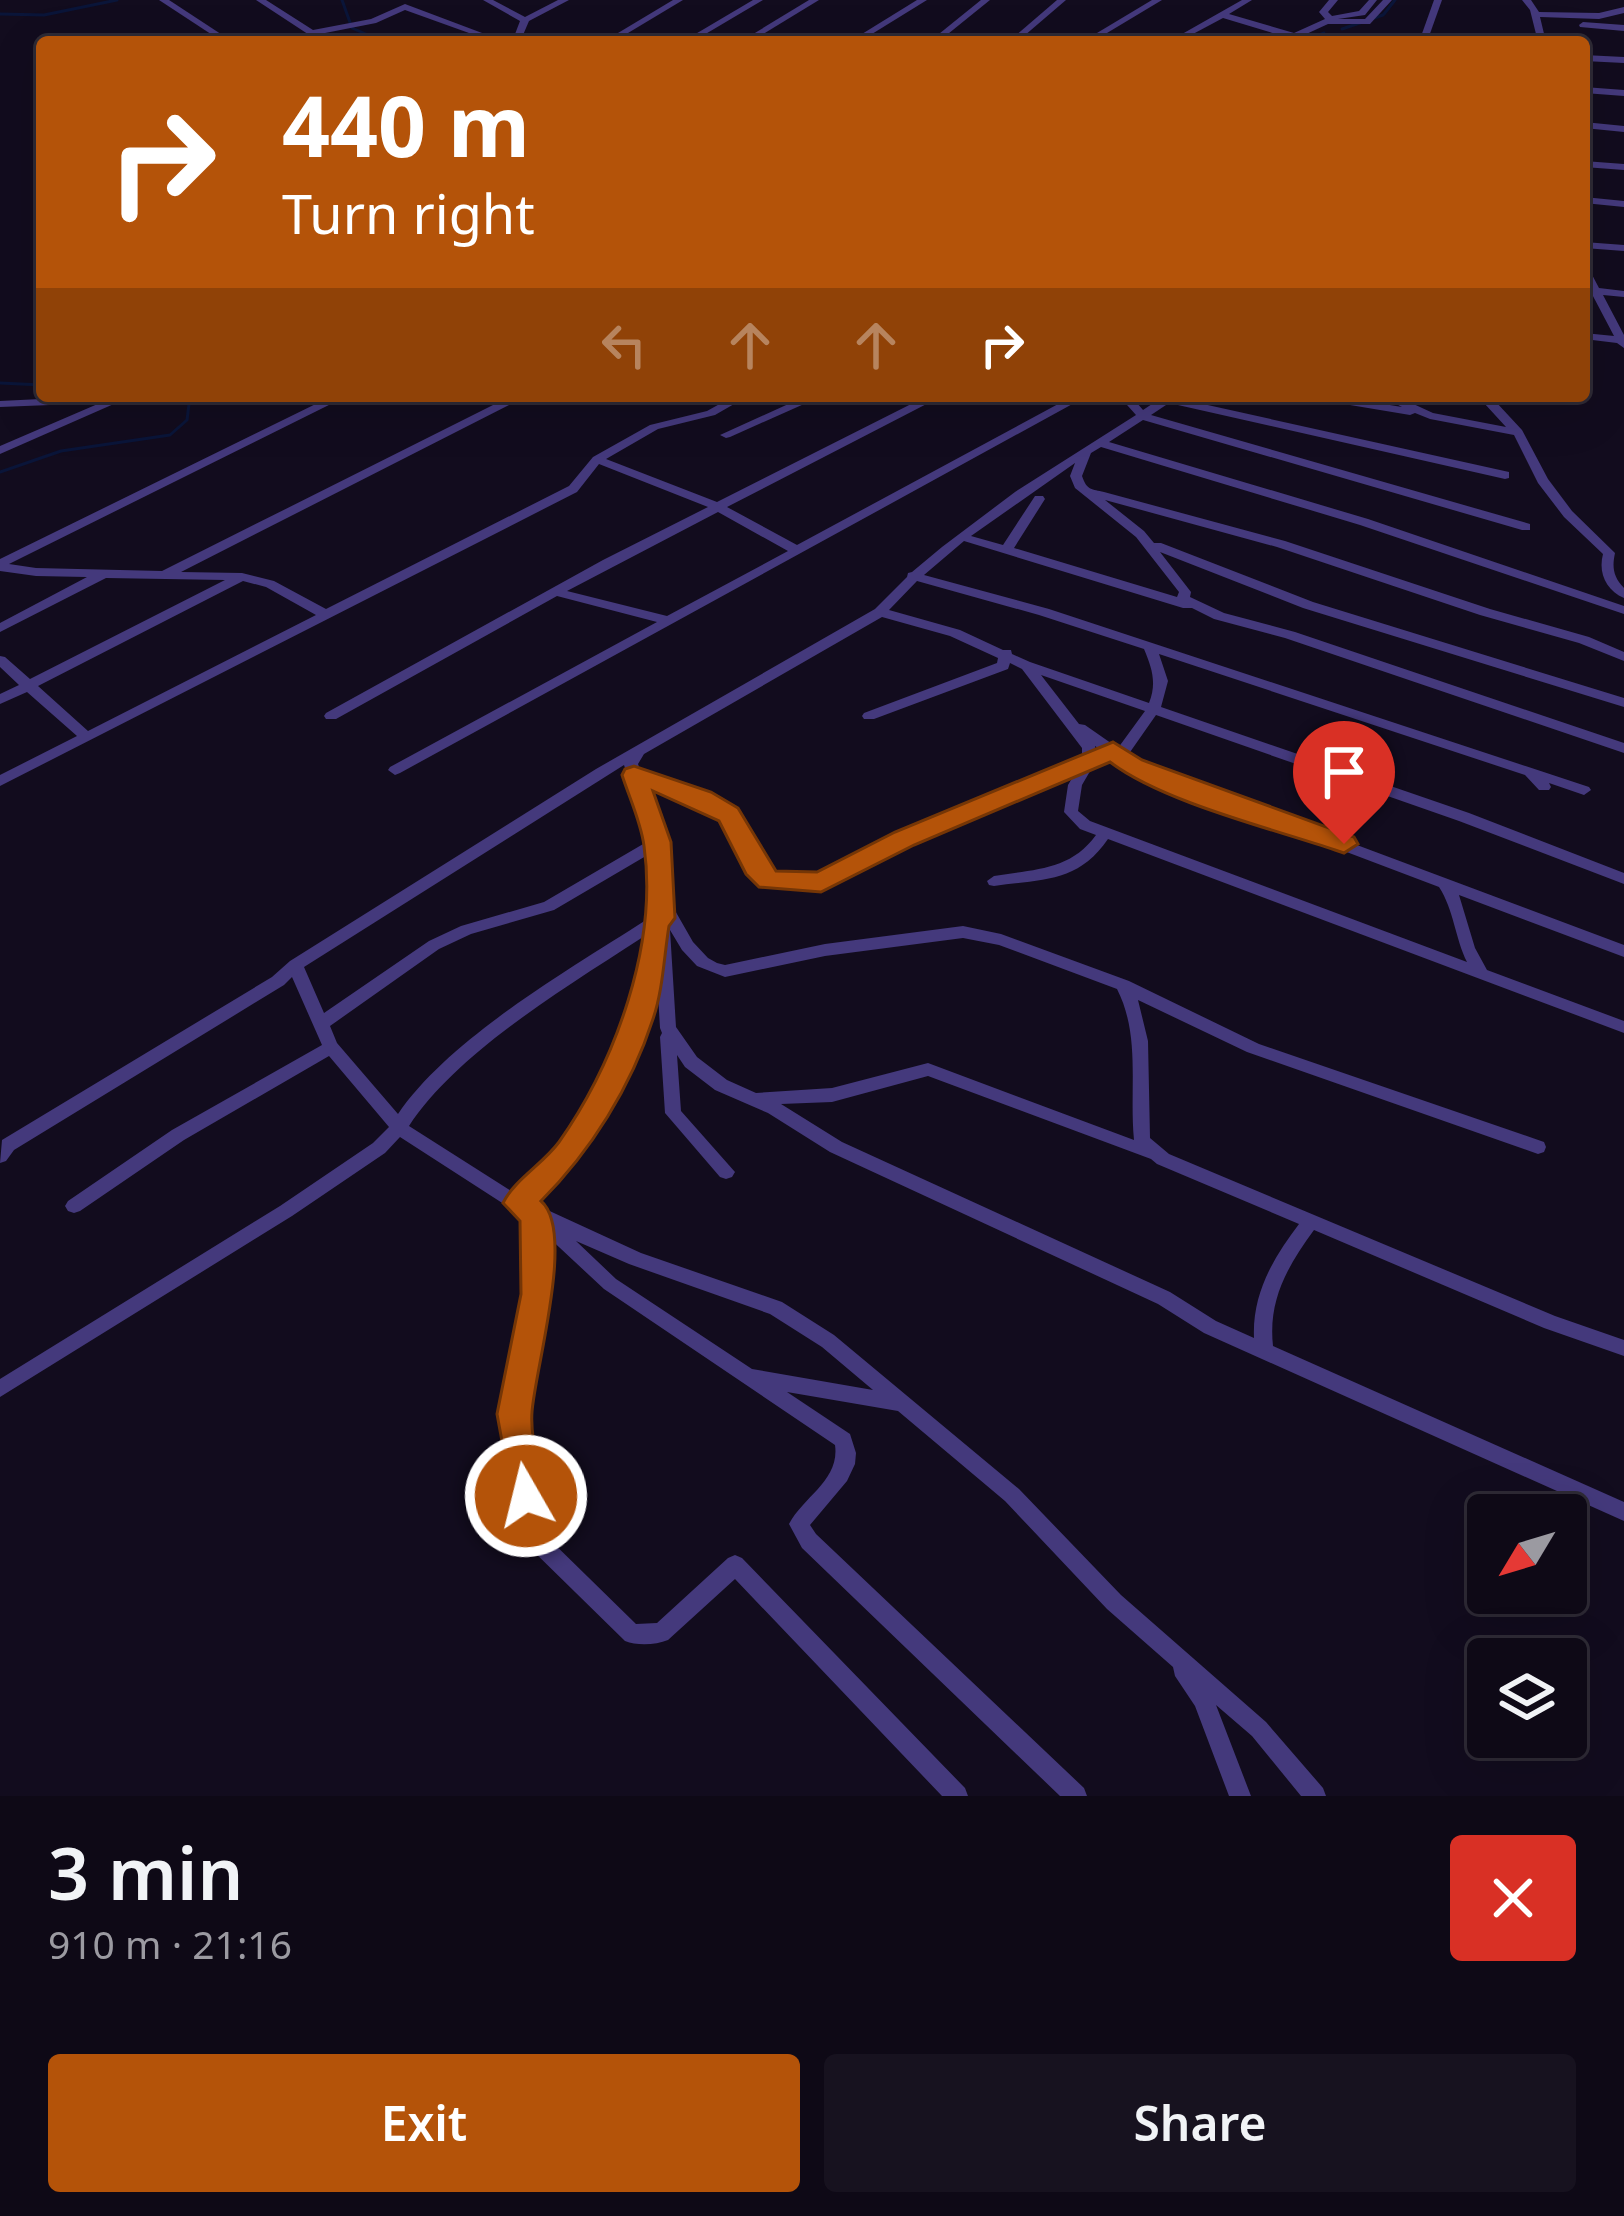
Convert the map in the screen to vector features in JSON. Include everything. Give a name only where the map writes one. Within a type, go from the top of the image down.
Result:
[{"type":"street","points":[[163,0],[220,36]]},
{"type":"street","points":[[260,0],[317,36]]},
{"type":"street","points":[[487,0],[525,20]]},
{"type":"street","points":[[518,36],[525,20],[565,0]]},
{"type":"street","points":[[618,36],[680,0]]},
{"type":"street","points":[[696,36],[759,0]]},
{"type":"street","points":[[754,36],[815,0]]},
{"type":"street","points":[[863,36],[923,0]]},
{"type":"street","points":[[941,36],[986,0]]},
{"type":"street","points":[[1019,36],[1062,0]]},
{"type":"street","points":[[1096,36],[1158,0]]},
{"type":"street","points":[[1183,36],[1248,0]]},
{"type":"street","points":[[1334,0],[1323,12],[1367,22],[1388,0]]},
{"type":"street","points":[[1338,17],[1348,0]]},
{"type":"street","points":[[1298,36],[1338,17],[1359,0]]},
{"type":"street","points":[[1338,17],[1365,12],[1372,0]]},
{"type":"street","points":[[1425,36],[1438,0]]},
{"type":"street","points":[[1526,0],[1540,36]]},
{"type":"street","points":[[312,33],[373,21],[405,7],[485,36]]},
{"type":"street","points":[[1536,18],[1600,16],[1624,10]]},
{"type":"street","points":[[1223,15],[1278,36]]},
{"type":"street","points":[[1536,18],[1624,28]]},
{"type":"street","points":[[1590,58],[1624,60]]},
{"type":"street","points":[[1590,90],[1624,93]]},
{"type":"street","points":[[1590,126],[1624,129]]},
{"type":"street","points":[[1590,164],[1624,167]]},
{"type":"street","points":[[1590,201],[1624,204]]},
{"type":"street","points":[[1590,245],[1624,248]]},
{"type":"street","points":[[1590,281],[1623,342]]},
{"type":"street","points":[[1595,291],[1624,294]]},
{"type":"street","points":[[1590,336],[1623,342]]},
{"type":"street","points":[[0,404],[36,402]]},
{"type":"street","points":[[0,450],[114,402]]},
{"type":"street","points":[[0,565],[329,402]]},
{"type":"street","points":[[164,575],[507,402]]},
{"type":"street","points":[[0,781],[573,489],[597,459],[654,427],[711,413],[731,402]]},
{"type":"street","points":[[726,435],[802,402]]},
{"type":"street","points":[[331,716],[556,592],[924,402]]},
{"type":"street","points":[[395,770],[1071,402]]},
{"type":"street","points":[[1130,402],[1143,416],[1526,527]]},
{"type":"street","points":[[0,1156],[8,1145],[278,981],[295,965],[601,772],[880,612],[912,577],[1010,499],[1164,402]]},
{"type":"street","points":[[1187,402],[1504,475]]},
{"type":"street","points":[[1349,402],[1518,432]]},
{"type":"street","points":[[1401,402],[1430,416]]},
{"type":"street","points":[[1490,402],[1518,432],[1542,480],[1568,514],[1609,553],[1605,565],[1610,582],[1624,594]]},
{"type":"street","points":[[1093,447],[1076,476],[1079,485],[1140,534],[1172,571],[1185,592],[1183,599],[1202,610]]},
{"type":"street","points":[[1093,447],[1385,528],[1624,610]]},
{"type":"street","points":[[597,459],[718,507],[798,551]]},
{"type":"street","points":[[1092,493],[1281,544],[1584,640],[1624,657]]},
{"type":"street","points":[[1007,549],[1039,499]]},
{"type":"street","points":[[1140,534],[1175,555],[1225,569],[1308,604],[1624,704]]},
{"type":"street","points":[[963,537],[1624,748]]},
{"type":"street","points":[[0,565],[36,572],[242,577],[270,584],[323,613]]},
{"type":"street","points":[[0,628],[106,572]]},
{"type":"street","points":[[0,700],[242,577]]},
{"type":"street","points":[[912,577],[1044,612],[1584,790]]},
{"type":"street","points":[[556,592],[669,621]]},
{"type":"street","points":[[880,612],[1006,653],[1042,681],[1090,747],[1071,812],[1085,825],[1624,1027]]},
{"type":"street","points":[[634,775],[701,798],[729,814],[756,867],[769,880],[821,882],[905,839],[1085,763],[1116,755],[1155,710],[1161,667],[1150,650]]},
{"type":"street","points":[[869,716],[1003,666],[1006,653]]},
{"type":"street","points":[[0,660],[85,736]]},
{"type":"street","points":[[1025,665],[1624,878]]},
{"type":"street","points":[[1067,718],[1116,755],[1221,802],[1312,831],[1624,951]]},
{"type":"street","points":[[637,754],[631,764],[658,842],[661,896],[639,1018],[598,1107],[527,1209],[537,1294],[514,1414],[532,1536],[632,1634],[661,1634],[735,1565],[957,1796]]},
{"type":"street","points":[[1530,772],[1544,787]]},
{"type":"street","points":[[994,881],[1013,881],[1033,873],[1052,876],[1066,870],[1094,848],[1105,832]]},
{"type":"street","points":[[320,1024],[434,946],[466,930],[549,906],[658,842]]},
{"type":"street","points":[[1444,883],[1454,894],[1468,955],[1482,971]]},
{"type":"street","points":[[661,896],[688,950],[709,968],[725,971],[825,950],[962,932],[1001,940],[1123,985],[1253,1048],[1538,1147]]},
{"type":"street","points":[[659,920],[673,1113],[726,1172]]},
{"type":"street","points":[[0,1389],[378,1148],[423,1092],[577,972],[659,920]]},
{"type":"street","points":[[295,965],[331,1047],[398,1126],[527,1209],[635,1258],[776,1308],[828,1341],[1012,1495],[1114,1602],[1259,1730],[1315,1796]]},
{"type":"street","points":[[1123,985],[1138,1012],[1141,1035],[1142,1142],[1163,1159]]},
{"type":"street","points":[[668,1028],[691,1062],[721,1085],[755,1098],[836,1147],[1143,1288],[1264,1351],[1624,1511]]},
{"type":"street","points":[[74,1206],[178,1136],[331,1047]]},
{"type":"street","points":[[755,1098],[832,1095],[918,1070],[936,1071],[1624,1348]]},
{"type":"street","points":[[527,1209],[610,1283],[843,1440],[850,1456],[845,1472],[799,1524],[809,1541],[1076,1796]]},
{"type":"street","points":[[1264,1351],[1258,1317],[1270,1287],[1310,1222]]},
{"type":"street","points":[[741,1375],[901,1403]]},
{"type":"street","points":[[1168,1649],[1203,1700],[1240,1796]]},
{"type":"street","points":[[1259,1730],[1303,1796]]},
{"type":"street","points":[[1230,1796],[1234,1772]]},
{"type":"waterway","points":[[0,14],[44,15],[117,0]]},
{"type":"waterway","points":[[342,0],[352,28],[370,36]]},
{"type":"waterway","points":[[1384,14],[1395,0]]},
{"type":"waterway","points":[[1342,29],[1383,15]]},
{"type":"waterway","points":[[1316,36],[1324,33]]},
{"type":"waterway","points":[[0,383],[36,385]]},
{"type":"waterway","points":[[0,472],[61,451],[170,435],[187,420],[189,402]]},
{"type":"route","points":[[526,1496],[514,1414],[530,1347],[537,1248],[536,1215],[518,1203],[566,1156],[598,1107],[639,1018],[655,949],[656,921],[662,918],[658,842],[645,795],[634,775],[701,798],[729,814],[756,867],[769,880],[785,882],[821,882],[905,839],[1113,751],[1118,759],[1221,802],[1344,844]]}]
